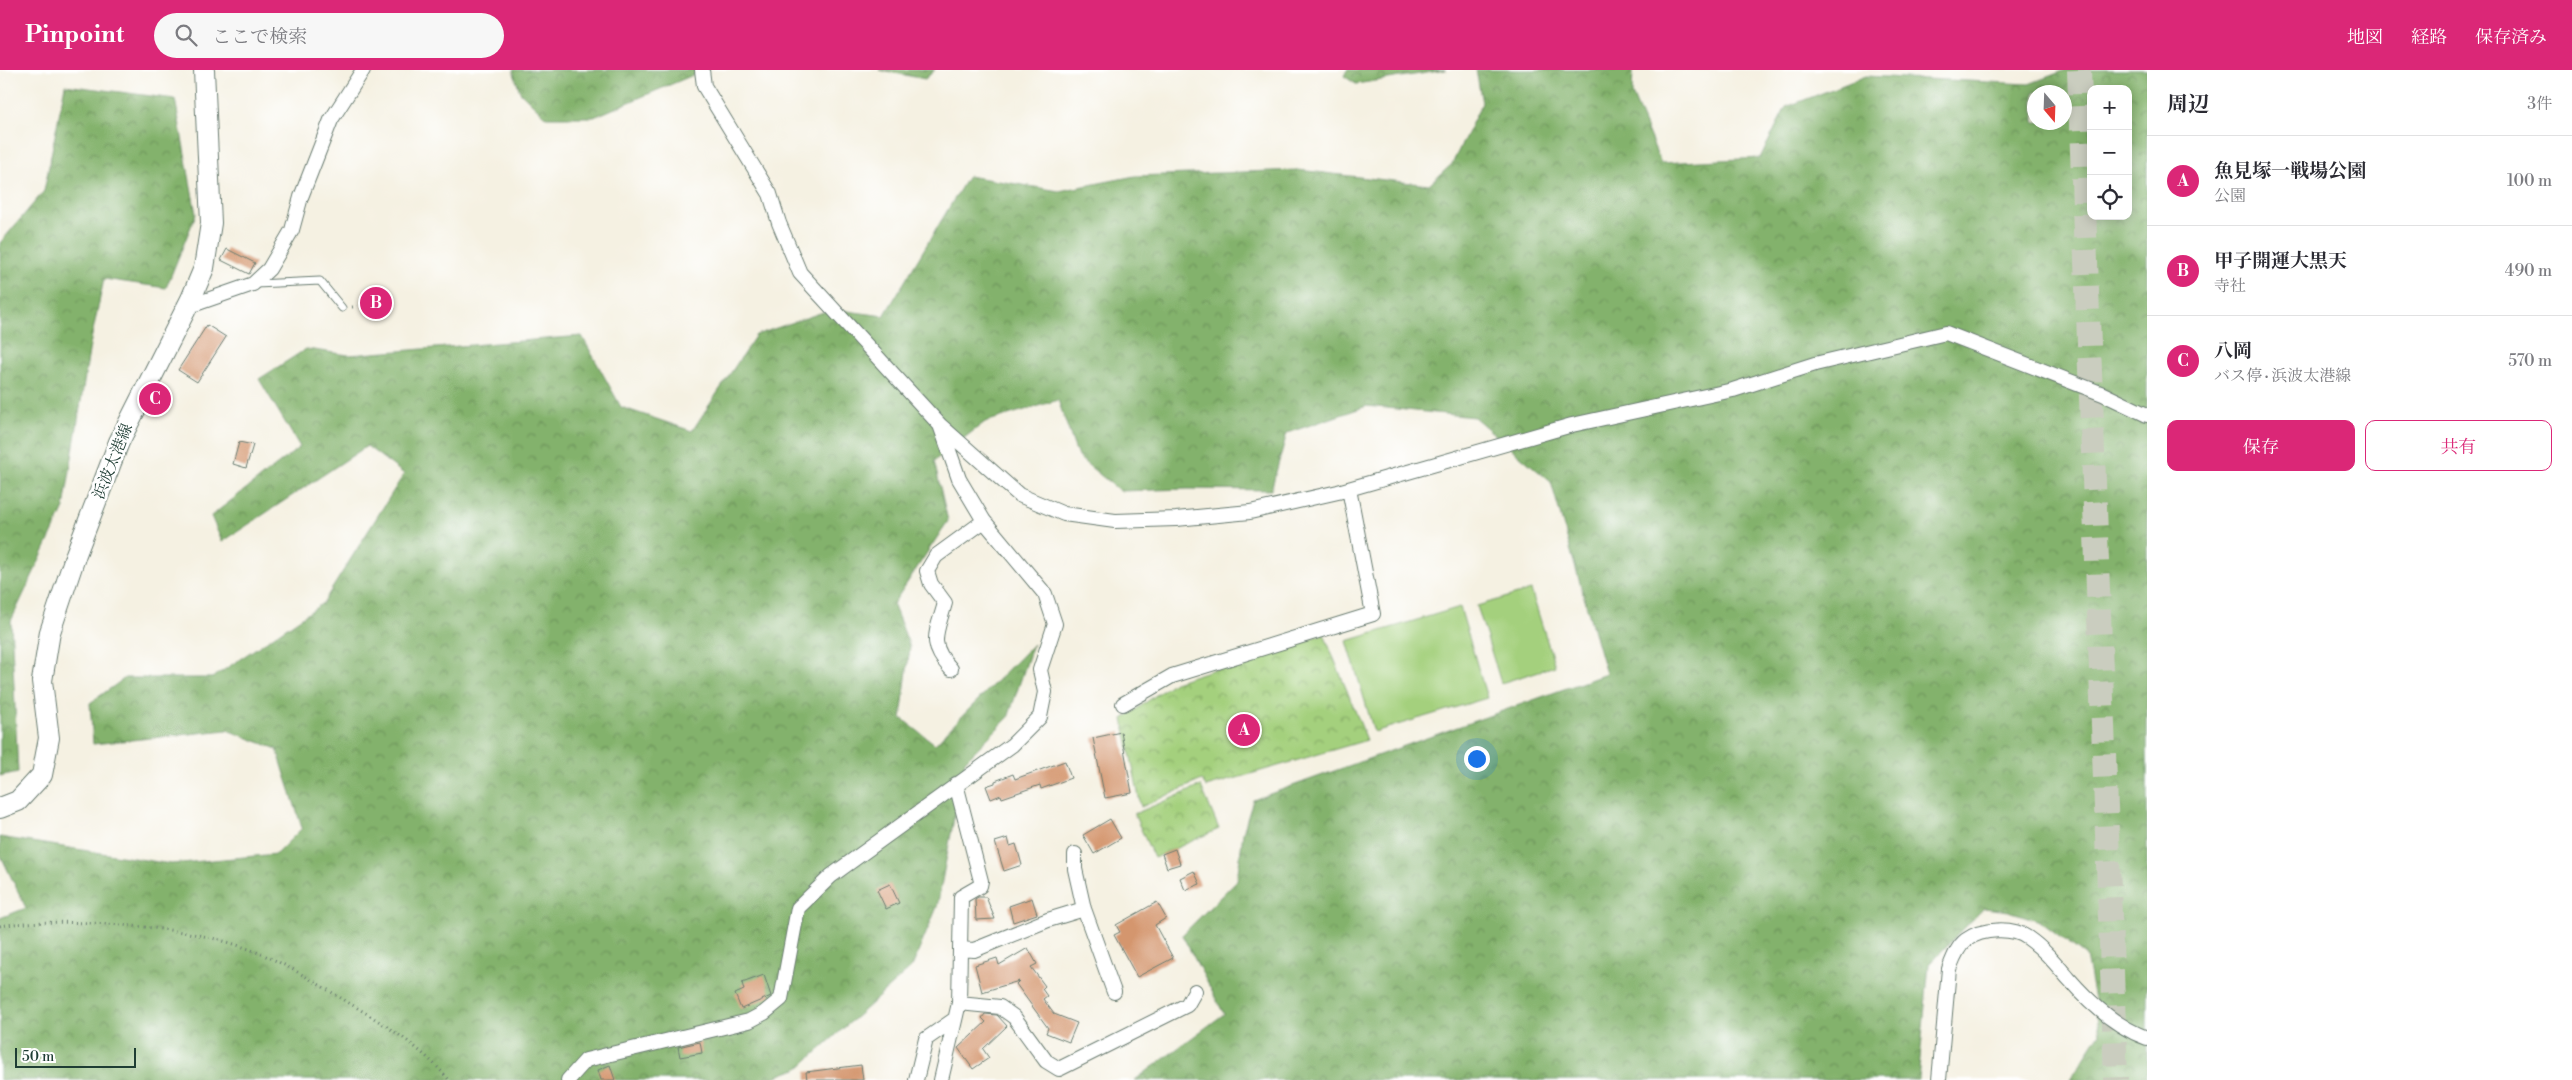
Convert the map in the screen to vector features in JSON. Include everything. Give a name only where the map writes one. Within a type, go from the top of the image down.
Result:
[{"type":"main road","name":"浜波太港線","points":[[0,808],[18,801],[42,775],[49,738],[42,681],[50,632],[76,554],[119,442],[188,307],[204,268],[211,234],[204,70]]},
{"type":"street","points":[[188,307],[253,284],[269,269],[292,230],[300,197],[331,120],[363,70]]},
{"type":"street","points":[[702,70],[704,86],[770,194],[779,223],[800,273],[940,425],[1019,495],[1064,514],[1115,521],[1176,519],[1250,512],[1349,489],[1572,425],[1733,390],[1815,364],[1946,333],[2103,394],[2147,415]]},
{"type":"street","points":[[568,1080],[586,1060],[749,1021],[764,1013],[781,1000],[798,908],[831,876],[1012,745],[1040,717],[1045,692],[1040,670],[1055,624],[1045,594],[984,521],[959,479],[940,425]]},
{"type":"street","points":[[1123,704],[1172,676],[1373,614],[1349,489]]},
{"type":"street","points":[[950,669],[939,657],[934,644],[945,602],[931,584],[927,571],[936,556],[984,521]]},
{"type":"street","points":[[941,1080],[959,1004],[961,897],[980,886],[981,881],[956,784]]},
{"type":"street","points":[[1075,854],[1075,868],[1084,909],[1114,992]]},
{"type":"street","points":[[960,949],[974,950],[1048,920],[1084,909]]},
{"type":"street","points":[[1939,1080],[1949,969],[1956,953],[1967,939],[1986,933],[2006,930],[2027,937],[2044,951],[2070,981],[2114,1022],[2147,1038]]},
{"type":"street","points":[[959,1004],[1000,1007],[1014,1017],[1046,1061],[1059,1069],[1187,1004],[1195,991]]},
{"type":"street","points":[[916,1080],[926,1039],[955,1018]]},
{"type":"lane","points":[[253,284],[320,281],[342,308]]},
{"type":"path","points":[[0,926],[76,923],[138,925],[205,936],[242,947],[313,980],[403,1036],[437,1066],[449,1080]]},
{"type":"green space","points":[[513,70],[705,70],[594,117],[546,117],[520,92]]},
{"type":"green space","points":[[879,70],[935,70],[925,79]]},
{"type":"green space","points":[[1347,70],[1446,70],[1356,84],[1344,76]]},
{"type":"green space","points":[[1476,70],[1633,70],[1632,94],[1661,163],[1760,158],[1786,107],[1866,76],[2029,84],[2066,70],[2147,70],[2147,1080],[2070,1080],[2100,1033],[2086,956],[2040,921],[2009,911],[1984,908],[1929,964],[1918,1080],[1135,1080],[1224,1014],[1182,935],[1237,880],[1243,833],[1253,800],[1606,674],[1551,482],[1474,417],[1367,406],[1287,433],[1271,490],[1188,489],[1120,491],[1078,457],[1058,400],[985,422],[934,461],[948,521],[893,604],[910,647],[901,718],[935,744],[1033,644],[1008,718],[965,761],[937,907],[912,967],[799,1068],[766,1080],[0,1080],[0,918],[26,908],[0,854],[0,837],[171,864],[276,854],[302,828],[277,749],[227,730],[93,744],[90,703],[125,678],[212,678],[323,603],[404,474],[367,446],[222,542],[211,516],[300,447],[259,379],[306,349],[349,355],[582,336],[621,407],[692,431],[756,335],[832,309],[884,316],[968,176],[1059,191],[1135,176],[1298,170],[1429,185],[1452,164],[1482,103]]},
{"type":"green space","points":[[65,85],[175,99],[196,214],[166,288],[104,279],[90,345],[64,508],[11,621],[18,772],[0,776],[0,243],[44,191]]},
{"type":"green space","points":[[1531,590],[1555,666],[1501,683],[1477,606]]},
{"type":"green space","points":[[1460,607],[1487,698],[1374,732],[1347,641]]},
{"type":"green space","points":[[1324,634],[1367,740],[1206,787],[1202,780],[1141,807],[1123,719],[1174,682]]},
{"type":"green space","points":[[1201,786],[1219,829],[1154,858],[1134,814]]},
{"type":"building","points":[[227,249],[255,263],[249,274],[221,260]]},
{"type":"building","points":[[207,325],[226,337],[197,382],[178,370]]},
{"type":"building","points":[[239,442],[253,445],[246,468],[233,464]]},
{"type":"building","points":[[1121,732],[1132,793],[1105,798],[1093,738]]},
{"type":"building","points":[[1065,761],[1071,778],[1041,789],[1040,785],[1002,798],[1001,795],[991,799],[986,786],[995,783],[995,781],[1013,774],[1015,779]]},
{"type":"building","points":[[1110,819],[1121,838],[1094,854],[1083,835]]},
{"type":"building","points":[[1008,838],[1010,846],[1016,844],[1022,865],[1004,871],[995,842]]},
{"type":"building","points":[[1175,849],[1180,864],[1167,868],[1162,854]]},
{"type":"building","points":[[1194,871],[1200,884],[1185,890],[1180,878]]},
{"type":"building","points":[[890,884],[899,903],[886,909],[877,890]]},
{"type":"building","points":[[986,897],[995,919],[976,920],[975,899]]},
{"type":"building","points":[[1032,898],[1037,914],[1013,922],[1009,906]]},
{"type":"building","points":[[1157,902],[1166,918],[1155,925],[1173,958],[1137,977],[1114,935],[1120,932],[1116,925]]},
{"type":"building","points":[[1028,948],[1037,964],[1031,967],[1045,986],[1042,989],[1047,996],[1043,999],[1054,1014],[1077,1023],[1069,1042],[1046,1033],[1048,1028],[1016,984],[1019,981],[982,992],[975,965],[997,958],[999,965]]},
{"type":"building","points":[[764,975],[771,996],[741,1009],[735,994],[744,990],[742,983]]},
{"type":"building","points":[[985,1014],[997,1015],[1007,1026],[983,1049],[989,1058],[973,1069],[958,1048],[986,1022],[982,1018]]},
{"type":"building","points":[[700,1042],[702,1053],[680,1057],[678,1047]]},
{"type":"building","points":[[610,1065],[615,1080],[601,1080],[598,1070]]},
{"type":"building","points":[[861,1065],[863,1080],[807,1080],[806,1072]]},
{"type":"tunnel","points":[[2079,70],[2116,1080]]},
{"type":"place","name":"甲子開運大黒天","points":[[376,303]]},
{"type":"place","name":"八岡","points":[[155,399]]},
{"type":"place","name":"魚見塚一戦場公園","points":[[1244,730]]}]
